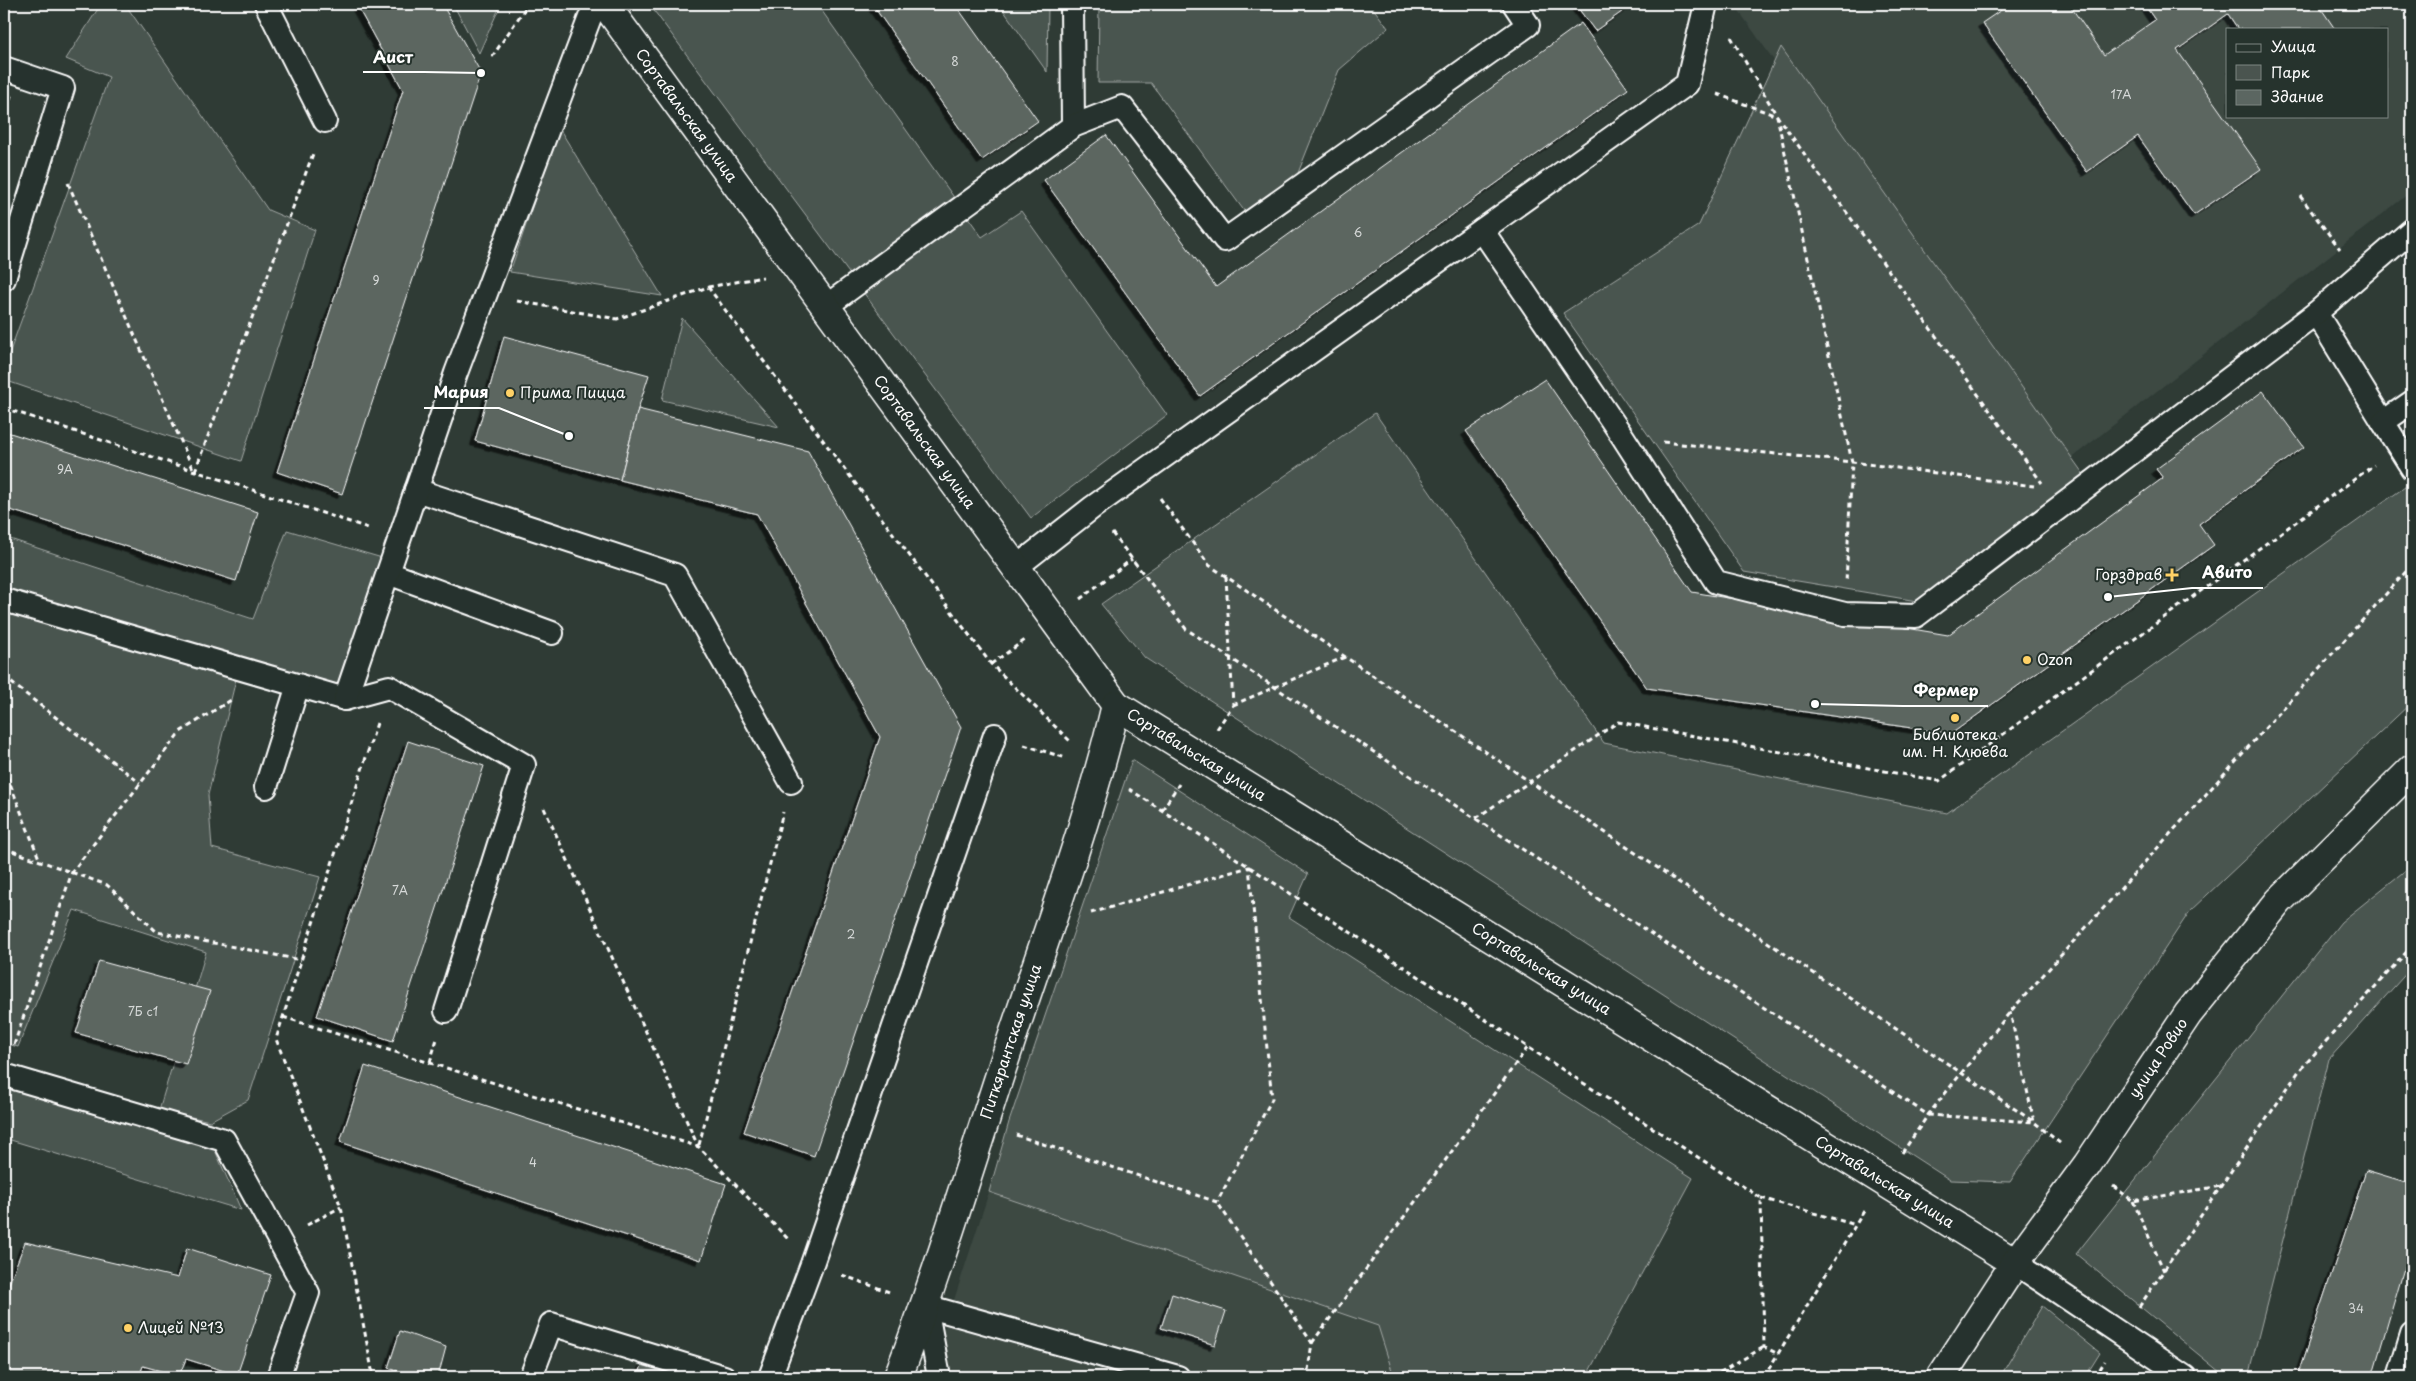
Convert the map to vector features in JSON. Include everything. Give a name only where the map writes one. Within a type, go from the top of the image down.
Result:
[{"type":"street","name":"Сортавальская улица","points":[[605,4],[1116,705],[2015,1263]]},
{"type":"street","name":"Питкярантская улица","points":[[898,1377],[926,1306],[983,1124],[1101,770],[1116,705]]},
{"type":"street","name":"улица Ровио","points":[[1941,1377],[2015,1263],[2087,1165],[2188,1014],[2279,901],[2412,769]]},
{"type":"lane","points":[[266,4],[325,121]]},
{"type":"lane","points":[[345,699],[456,373],[595,4]]},
{"type":"lane","points":[[1072,4],[1073,126]]},
{"type":"lane","points":[[825,307],[1073,126],[1122,107],[1225,240],[1528,25],[1514,4]]},
{"type":"lane","points":[[1015,568],[1093,507],[1687,84],[1706,4]]},
{"type":"lane","points":[[4,68],[63,88],[4,279]]},
{"type":"lane","points":[[1482,230],[1623,438],[1716,582],[1845,614],[1916,616],[2316,313],[2412,230]]},
{"type":"lane","points":[[2316,313],[2412,468]]},
{"type":"lane","points":[[2383,422],[2412,402]]},
{"type":"lane","points":[[416,490],[675,575],[791,782]]},
{"type":"lane","points":[[388,573],[552,632]]},
{"type":"lane","points":[[4,600],[345,699],[389,686],[524,765],[446,1011]]},
{"type":"lane","points":[[266,787],[298,685]]},
{"type":"lane","points":[[770,1377],[812,1264],[995,735]]},
{"type":"lane","points":[[4,1075],[224,1140],[308,1294],[278,1377]]},
{"type":"lane","points":[[2015,1263],[2185,1377]]},
{"type":"lane","points":[[939,1377],[926,1306],[1178,1377]]},
{"type":"lane","points":[[531,1377],[551,1324],[724,1377]]},
{"type":"lane","points":[[2399,1377],[2412,1334]]},
{"type":"path","points":[[492,57],[528,4]]},
{"type":"path","points":[[1623,438],[1852,462],[2045,487],[1777,116],[1727,30]]},
{"type":"path","points":[[1687,84],[1777,116]]},
{"type":"path","points":[[1777,116],[1852,462],[1845,614]]},
{"type":"path","points":[[195,471],[325,121]]},
{"type":"path","points":[[48,138],[195,471]]},
{"type":"path","points":[[2300,196],[2360,276]]},
{"type":"path","points":[[512,300],[617,320],[708,287],[799,271]]},
{"type":"path","points":[[708,287],[991,664],[1101,770],[1761,1198],[1856,1225]]},
{"type":"path","points":[[4,408],[400,538]]},
{"type":"path","points":[[1476,818],[1618,722],[1939,781],[2399,447]]},
{"type":"path","points":[[1141,473],[1209,565],[2034,1122],[2133,1201],[2164,1271]]},
{"type":"path","points":[[1093,507],[1186,629],[1230,656],[1928,1115],[2034,1122]]},
{"type":"path","points":[[1764,1377],[1883,1180],[1928,1115],[1961,1073],[2010,1012],[2412,565]]},
{"type":"path","points":[[1226,577],[1234,706]]},
{"type":"path","points":[[1162,810],[1234,706],[1346,657]]},
{"type":"path","points":[[13,1046],[72,872],[180,732],[268,676]]},
{"type":"path","points":[[4,677],[140,783]]},
{"type":"path","points":[[376,1377],[372,1370],[341,1207],[276,1038],[389,686]]},
{"type":"path","points":[[995,735],[1101,770]]},
{"type":"path","points":[[524,765],[699,1146],[812,1264],[926,1306]]},
{"type":"path","points":[[4,768],[40,861]]},
{"type":"path","points":[[699,1146],[791,782]]},
{"type":"path","points":[[4,848],[107,885],[157,932],[301,960]]},
{"type":"path","points":[[1049,925],[1249,866]]},
{"type":"path","points":[[1217,1202],[1272,1098],[1249,866]]},
{"type":"path","points":[[2095,1377],[2121,1334],[2299,1071],[2412,946]]},
{"type":"path","points":[[2010,1012],[2034,1122]]},
{"type":"path","points":[[283,1016],[699,1146]]},
{"type":"path","points":[[1307,1377],[1312,1343],[1528,1047]]},
{"type":"path","points":[[983,1124],[1217,1202],[1312,1343]]},
{"type":"path","points":[[2133,1201],[2221,1186]]},
{"type":"path","points":[[1761,1198],[1764,1347]]},
{"type":"path","points":[[278,1240],[341,1207]]},
{"type":"path","points":[[1764,1347],[1778,1354]]},
{"type":"path","points":[[1712,1377],[1764,1347]]},
{"type":"shaded area","points":[[1749,4],[2412,4],[2412,191],[2060,467],[1739,11]]},
{"type":"shaded area","points":[[989,1192],[1378,1326],[1394,1377],[929,1377]]},
{"type":"green space","points":[[101,4],[125,4],[268,210],[315,230],[241,461],[4,380],[4,368],[109,77],[66,59]]},
{"type":"green space","points":[[453,4],[501,4],[479,53]]},
{"type":"green space","points":[[649,4],[817,4],[982,237],[1021,211],[1167,415],[1031,518]]},
{"type":"green space","points":[[999,4],[1048,4],[1047,72]]},
{"type":"green space","points":[[1099,4],[1370,4],[1388,28],[1339,70],[1296,178],[1245,212],[1151,83],[1098,83]]},
{"type":"green space","points":[[1781,47],[2089,482],[1917,601],[1744,572],[1563,313],[1699,225]]},
{"type":"green space","points":[[559,128],[662,296],[510,272]]},
{"type":"green space","points":[[682,318],[779,427],[662,400]]},
{"type":"green space","points":[[1375,413],[1604,743],[1947,813],[2412,482],[2412,702],[2190,911],[2010,1182],[1950,1180],[1145,658],[1101,604]]},
{"type":"green space","points":[[287,530],[389,560],[341,687],[4,590],[4,537],[253,619]]},
{"type":"green space","points":[[4,612],[236,679],[208,795],[212,848],[320,877],[248,1100],[210,1121],[159,1110],[206,952],[74,910],[18,1047],[4,1043]]},
{"type":"green space","points":[[1132,760],[1308,874],[1289,917],[1693,1178],[1586,1377],[1394,1377],[1378,1326],[989,1192],[1009,1122]]},
{"type":"green space","points":[[2412,865],[2412,967],[2329,1059],[2248,1377],[2226,1377],[2076,1254],[2341,922]]},
{"type":"green space","points":[[4,1083],[214,1148],[241,1210],[4,1138]]},
{"type":"green space","points":[[2042,1306],[2100,1353],[2085,1377],[2000,1377]]},
{"type":"building","points":[[356,4],[442,4],[481,73],[342,494],[277,472],[403,90]]},
{"type":"building","points":[[872,4],[955,4],[1038,121],[982,160]]},
{"type":"building","points":[[1575,4],[1633,4],[1595,31]]},
{"type":"building","points":[[2010,4],[2069,4],[2104,55],[2155,20],[2144,4],[2318,4],[2334,28],[2237,28],[2228,14],[2177,50],[2261,169],[2194,215],[2138,136],[2087,172],[1982,23]]},
{"type":"building","points":[[1581,23],[1628,89],[1200,396],[1044,180],[1106,135],[1216,287]]},
{"type":"building","points":[[4,93],[12,96],[4,122]]},
{"type":"building","points":[[504,336],[649,375],[638,409],[620,480],[475,441]]},
{"type":"building","points":[[1545,379],[1692,592],[1948,635],[2163,478],[2156,469],[2263,391],[2304,447],[2199,524],[2214,545],[1951,734],[1647,688],[1466,431]]},
{"type":"building","points":[[638,409],[808,451],[961,727],[814,1156],[744,1132],[880,737],[757,514],[620,480]]},
{"type":"building","points":[[4,431],[258,512],[236,581],[4,508]]},
{"type":"building","points":[[408,741],[484,766],[393,1041],[317,1016]]},
{"type":"building","points":[[99,961],[210,991],[186,1064],[76,1033]]},
{"type":"building","points":[[365,1066],[726,1184],[701,1260],[340,1142]]},
{"type":"building","points":[[2366,1170],[2412,1184],[2412,1241],[2372,1377],[2297,1377]]},
{"type":"building","name":"Лицей №13","points":[[25,1242],[178,1278],[187,1248],[271,1275],[237,1375],[186,1359],[179,1376],[143,1366],[139,1377],[4,1377],[4,1297]]},
{"type":"building","points":[[1172,1294],[1226,1311],[1215,1345],[1161,1328]]},
{"type":"building","points":[[400,1331],[446,1347],[438,1377],[417,1377],[388,1368]]},
{"type":"building","points":[[643,1362],[684,1377],[638,1377]]},
{"type":"place","name":"Аист","points":[[481,73]]},
{"type":"place","name":"Прима Пицца","points":[[510,393]]},
{"type":"place","name":"Мария","points":[[569,436]]},
{"type":"place","name":"Горздрав","points":[[2172,575]]},
{"type":"place","name":"Авито","points":[[2108,597]]},
{"type":"place","name":"Ozon","points":[[2027,660]]},
{"type":"place","name":"Фермер","points":[[1815,704]]},
{"type":"place","name":"Библиотека им. Н. Клюева","points":[[1955,718]]},
{"type":"place","name":"Лицей №13","points":[[128,1328]]}]
